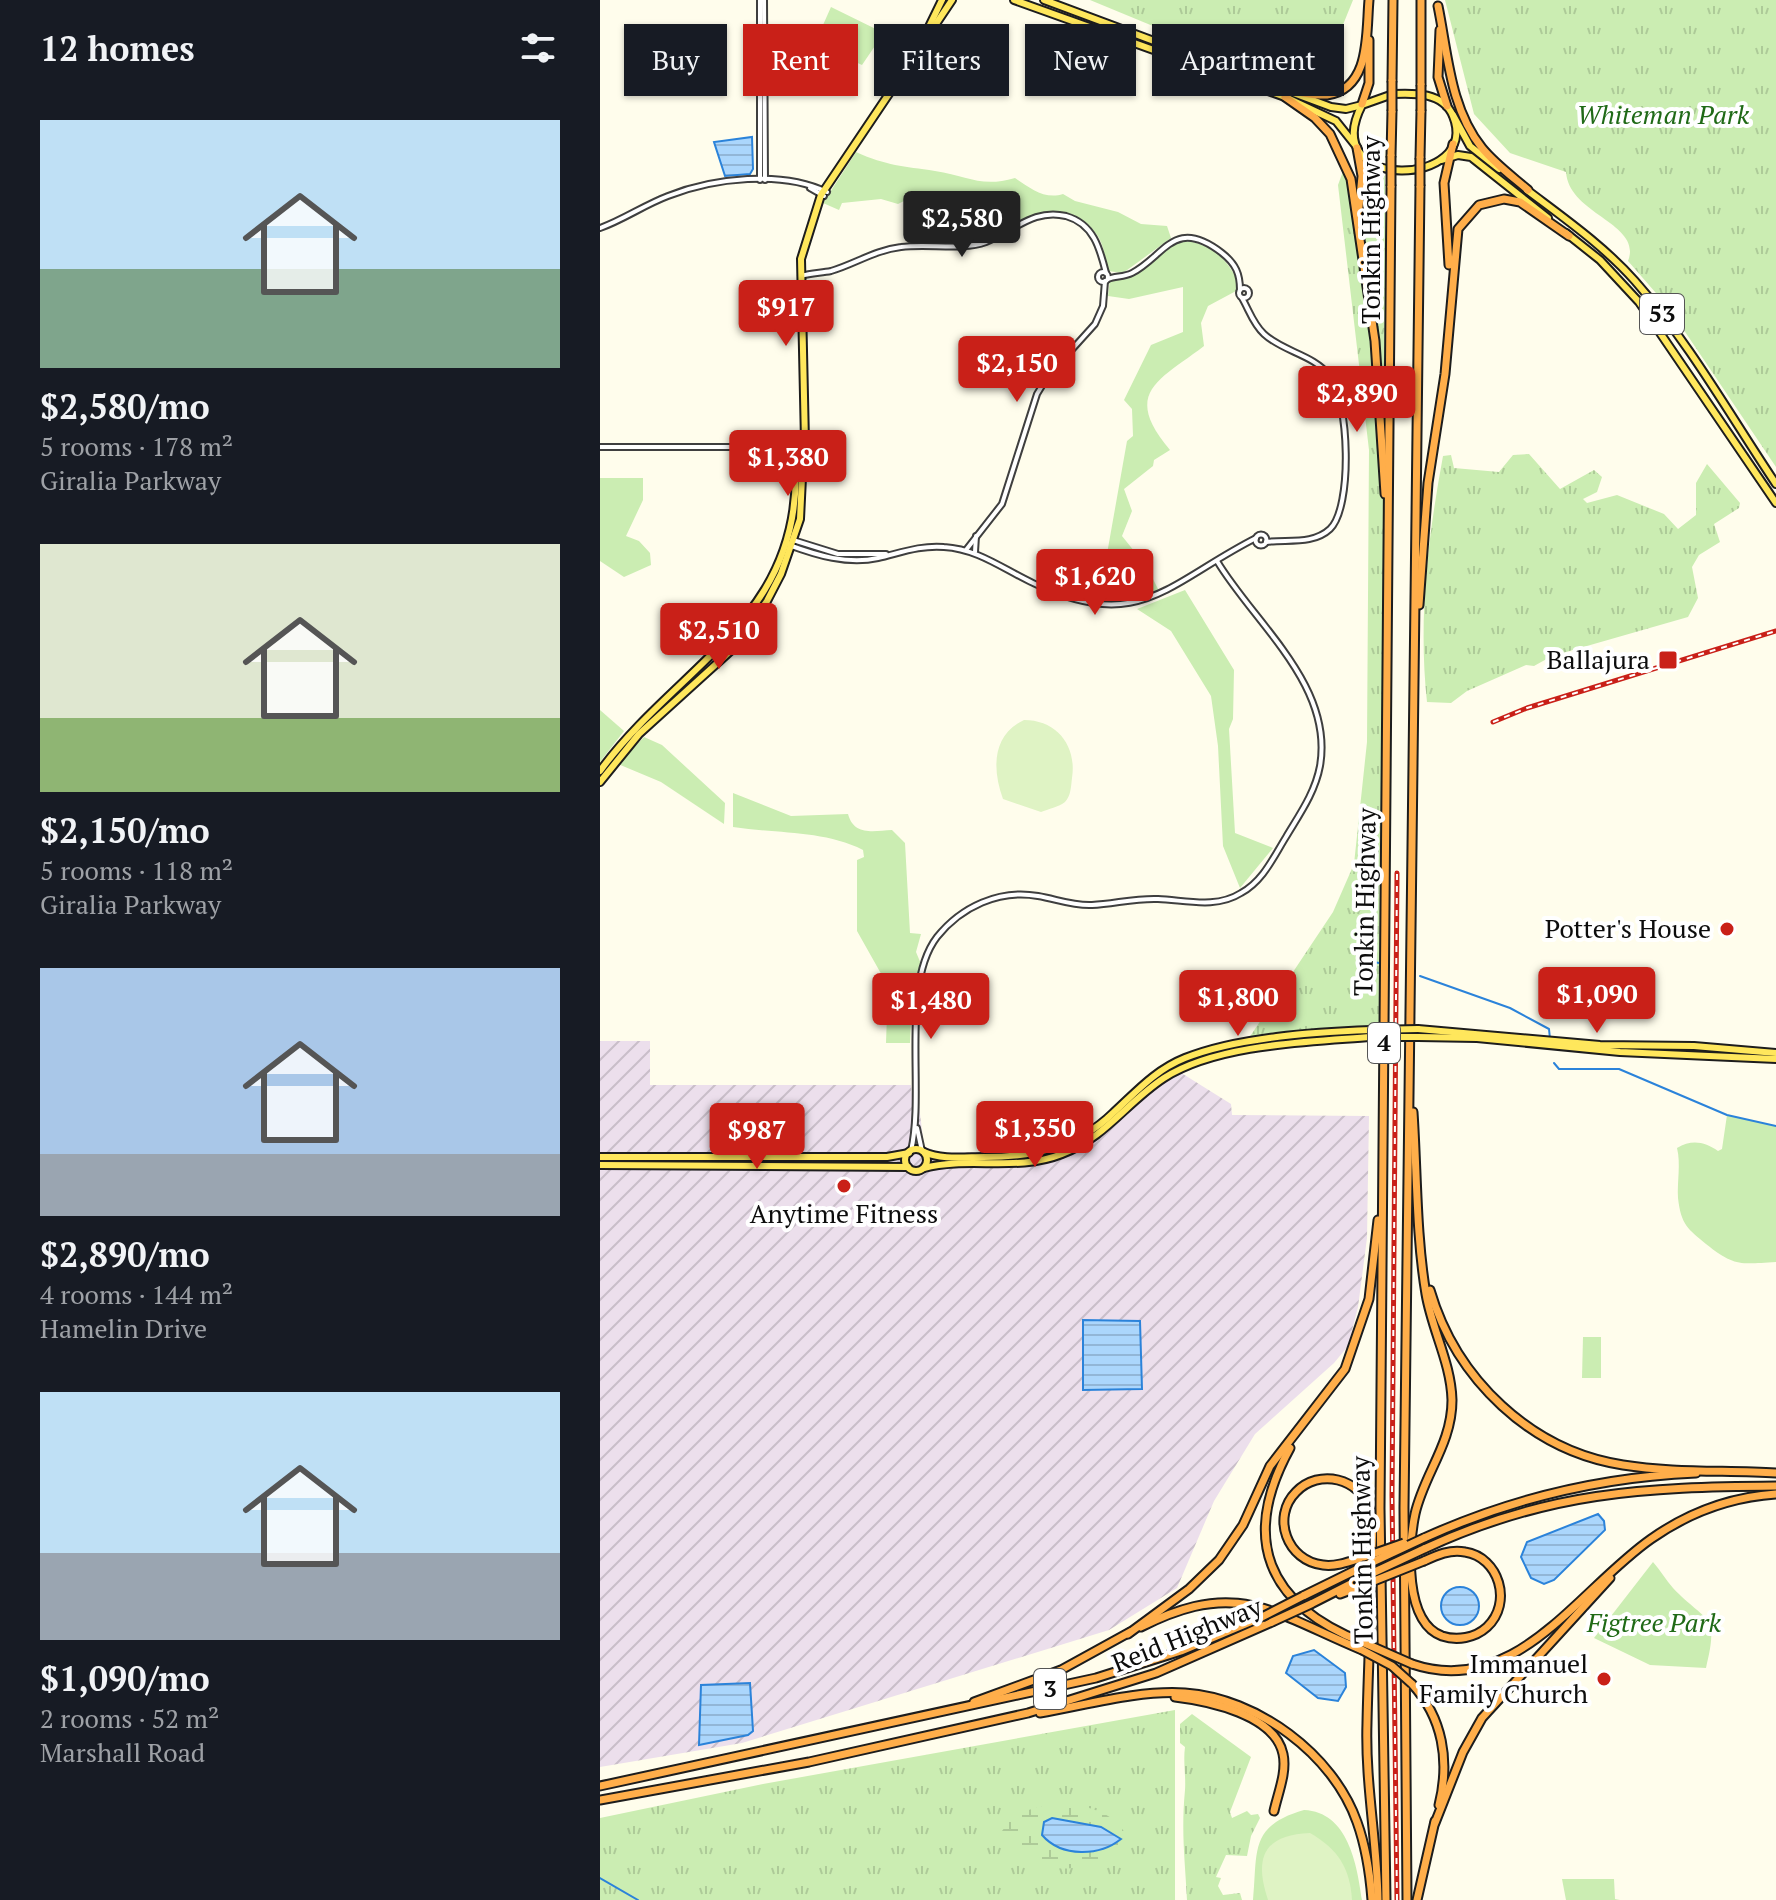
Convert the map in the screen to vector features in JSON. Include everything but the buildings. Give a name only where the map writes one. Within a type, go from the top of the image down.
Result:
[{"type":"highway","name":"Tonkin Highway","points":[[1386,1900],[1380,1508],[1393,0]]},
{"type":"highway","name":"Tonkin Highway","points":[[1407,1900],[1404,1508],[1421,0]]},
{"type":"highway","points":[[1344,87],[1351,83],[1363,59],[1369,1]]},
{"type":"highway","points":[[1362,105],[1370,77],[1369,1]]},
{"type":"highway","points":[[1438,3],[1438,77],[1447,106]]},
{"type":"highway","points":[[1438,3],[1453,87],[1464,119],[1489,155],[1528,190]]},
{"type":"highway","points":[[1289,96],[1315,118],[1342,153],[1351,179],[1375,341],[1388,539]]},
{"type":"highway","points":[[1450,299],[1444,183],[1453,144]]},
{"type":"highway","points":[[1356,147],[1362,176],[1357,231]]},
{"type":"highway","points":[[1414,657],[1428,483],[1445,374],[1456,235],[1462,220],[1479,205],[1497,199],[1515,200],[1569,236]]},
{"type":"highway","points":[[1128,1634],[1189,1589],[1219,1560],[1243,1525],[1270,1466],[1294,1439],[1345,1369],[1365,1318],[1379,1211],[1384,1054]]},
{"type":"highway","points":[[1364,1581],[1424,1561],[1457,1551],[1477,1555],[1487,1563],[1498,1579],[1501,1598],[1495,1617],[1486,1627],[1463,1638],[1443,1636],[1422,1622],[1414,1604],[1415,1514],[1443,1449],[1451,1411],[1449,1373],[1430,1313],[1422,1249],[1410,1054]]},
{"type":"highway","points":[[1422,1249],[1431,1294],[1455,1349],[1482,1386],[1527,1426],[1581,1454],[1625,1466],[1776,1473]]},
{"type":"highway","points":[[1294,1439],[1268,1495],[1265,1526],[1269,1556],[1281,1583],[1300,1607],[1324,1626],[1362,1646],[1412,1684],[1428,1705],[1443,1745],[1444,1777],[1417,1900]]},
{"type":"highway","points":[[1375,1900],[1367,1747],[1371,1666],[1370,1511],[1361,1494],[1339,1480],[1313,1480],[1297,1491],[1289,1501],[1283,1520],[1287,1539],[1298,1555],[1309,1562],[1329,1566],[1364,1561],[1424,1537],[1445,1528],[1524,1500],[1605,1482],[1676,1474],[1776,1473]]},
{"type":"highway","points":[[1364,1581],[1424,1549],[1493,1520],[1583,1496],[1653,1488],[1776,1486]]},
{"type":"highway","points":[[832,1737],[961,1706],[1026,1685],[1189,1605],[1233,1601],[1266,1609],[1412,1664],[1452,1672],[1479,1669],[1505,1660],[1545,1631],[1633,1553],[1673,1525],[1705,1510],[1741,1499],[1776,1494]]},
{"type":"highway","points":[[1435,1823],[1463,1752],[1482,1718],[1633,1553]]},
{"type":"highway","name":"Reid Highway","points":[[600,1783],[669,1773],[1096,1678],[1181,1651],[1262,1617],[1364,1561]]},
{"type":"highway","name":"Reid Highway","points":[[600,1802],[1028,1713],[1127,1683],[1364,1581]]},
{"type":"highway","points":[[1112,1700],[1164,1693],[1201,1696],[1245,1709],[1289,1734],[1320,1763],[1350,1807],[1363,1841],[1375,1900]]},
{"type":"highway","points":[[1112,1700],[1155,1696],[1196,1700],[1266,1728],[1280,1747],[1284,1761],[1274,1811]]},
{"type":"highway","name":"3","points":[[963,1727],[1112,1700]]},
{"type":"main road","points":[[931,24],[942,0]]},
{"type":"main road","points":[[935,24],[952,0]]},
{"type":"main road","points":[[1014,0],[1152,48]]},
{"type":"main road","points":[[1044,0],[1152,42]]},
{"type":"main road","points":[[1294,96],[1336,108],[1362,105],[1382,96],[1409,93],[1432,97],[1447,106],[1456,129],[1453,144],[1441,160]]},
{"type":"main road","points":[[600,782],[639,734],[735,647],[776,587],[803,504],[803,457],[808,451],[802,419],[801,264],[815,209],[887,96]]},
{"type":"main road","points":[[1291,96],[1336,121],[1369,162],[1385,168],[1418,169],[1450,156]]},
{"type":"main road","points":[[1356,147],[1353,128],[1362,105]]},
{"type":"main road","name":"53","points":[[1453,115],[1473,150],[1597,244],[1635,281],[1776,484]]},
{"type":"main road","name":"53","points":[[1450,156],[1466,156],[1476,160],[1622,282],[1661,330],[1776,503]]},
{"type":"main road","points":[[1702,393],[1710,394],[1705,379]]},
{"type":"main road","points":[[600,771],[634,730],[732,636],[762,594],[790,542],[796,500],[794,442],[802,419]]},
{"type":"main road","points":[[794,442],[805,442]]},
{"type":"main road","points":[[793,455],[803,457]]},
{"type":"main road","points":[[600,1165],[908,1167],[917,1171],[924,1168],[1019,1164],[1051,1158],[1100,1134],[1150,1089],[1189,1065],[1252,1051],[1371,1033]]},
{"type":"main road","points":[[600,1157],[887,1157],[923,1152],[943,1157],[1008,1157],[1049,1150],[1095,1128],[1144,1082],[1186,1058],[1251,1043],[1371,1033],[1418,1033],[1620,1052],[1776,1056]]},
{"type":"main road","points":[[908,1167],[910,1152]]},
{"type":"main road","points":[[923,1152],[927,1159],[924,1168]]},
{"type":"street","points":[[762,0],[762,180]]},
{"type":"street","points":[[600,228],[687,189],[762,180],[808,186],[824,194]]},
{"type":"street","points":[[801,276],[834,270],[874,252],[898,247],[986,242],[1036,216],[1049,214],[1073,219],[1089,230],[1103,260],[1103,306],[1090,332],[1048,376],[1037,394],[1027,416],[1008,490],[966,550]]},
{"type":"street","points":[[1105,277],[1134,272],[1171,242],[1207,242],[1237,268],[1249,296],[1248,308]]},
{"type":"street","points":[[801,264],[813,272]]},
{"type":"street","points":[[790,542],[838,554],[888,554],[933,546],[966,550],[1047,590],[1105,605],[1133,604],[1156,597],[1243,544],[1256,540],[1302,540],[1322,534],[1333,527],[1342,511],[1345,448],[1334,381],[1321,367],[1269,338],[1254,322],[1242,298],[1244,290]]},
{"type":"street","points":[[1242,298],[1249,296]]},
{"type":"street","points":[[600,447],[772,447],[794,442]]},
{"type":"street","points":[[772,447],[793,455]]},
{"type":"street","points":[[975,552],[976,536]]},
{"type":"street","points":[[1256,540],[1266,540]]},
{"type":"street","points":[[910,1152],[916,1121],[920,974],[935,940],[952,921],[986,900],[1015,894],[1091,905],[1139,899],[1223,901],[1240,895],[1259,879],[1307,803],[1320,766],[1321,741],[1314,708],[1275,638],[1215,562]]},
{"type":"street","points":[[916,1121],[923,1152]]},
{"type":"shaded area","points":[[600,1041],[650,1041],[650,1085],[911,1085],[913,1105],[919,1106],[924,1146],[940,1153],[1033,1151],[1066,1141],[1100,1120],[1153,1072],[1176,1059],[1183,1074],[1231,1104],[1232,1115],[1369,1116],[1367,1238],[1358,1307],[1348,1346],[1334,1363],[1255,1434],[1214,1501],[1177,1588],[1109,1630],[742,1743],[600,1767]]},
{"type":"green space","points":[[1090,0],[1353,0],[1343,24],[1152,26]]},
{"type":"green space","name":"Whiteman Park","points":[[1445,0],[1776,0],[1776,467],[1669,308],[1628,261],[1630,248],[1625,237],[1579,199],[1570,187],[1566,172],[1510,153],[1474,114]]},
{"type":"green space","points":[[831,7],[874,28],[874,47],[862,65],[858,63],[858,24],[823,24]]},
{"type":"green space","points":[[856,152],[886,163],[975,180],[993,182],[1015,178],[1044,194],[1063,194],[1075,201],[1118,212],[1141,224],[1167,226],[1171,238],[1123,273],[1108,271],[1097,235],[1084,221],[1070,214],[1042,214],[978,240],[946,242],[945,208],[937,199],[914,196],[898,204],[881,199],[842,203],[839,210],[823,203]]},
{"type":"green space","points":[[1346,163],[1356,226],[1361,165],[1385,176],[1384,1030],[1245,1044],[1333,912],[1354,864],[1367,742],[1369,450],[1338,185]]},
{"type":"green space","points":[[1183,241],[1202,245],[1217,253],[1239,283],[1236,291],[1208,306],[1201,323],[1204,346],[1173,368],[1152,389],[1148,414],[1170,450],[1154,460],[1153,466],[1124,489],[1132,511],[1122,536],[1147,567],[1158,589],[1156,593],[1128,600],[1099,599],[1127,441],[1133,436],[1132,409],[1124,400],[1151,345],[1183,332],[1183,287],[1129,299],[1108,296],[1110,280],[1130,273]]},
{"type":"green space","points":[[1529,454],[1560,489],[1594,470],[1602,477],[1597,492],[1583,499],[1587,503],[1617,495],[1664,514],[1678,529],[1696,515],[1696,483],[1707,464],[1740,503],[1739,508],[1714,524],[1720,542],[1699,555],[1692,567],[1698,598],[1688,617],[1552,656],[1534,666],[1526,665],[1467,691],[1451,703],[1427,702],[1424,671],[1426,578],[1443,456],[1451,455],[1454,468],[1499,472],[1513,455]]},
{"type":"green space","points":[[600,478],[643,478],[643,500],[626,536],[639,541],[650,553],[651,565],[624,577],[600,561]]},
{"type":"green space","points":[[1185,590],[1234,670],[1233,719],[1229,729],[1235,833],[1273,848],[1240,888],[1223,846],[1218,746],[1211,696],[1171,631],[1137,609]]},
{"type":"green space","points":[[600,710],[624,731],[600,762]]},
{"type":"green space","points":[[1024,720],[1036,721],[1055,730],[1071,755],[1073,766],[1068,797],[1063,804],[1041,812],[1003,799],[999,788],[996,765],[1000,744],[1013,726]]},
{"type":"green space","points":[[644,737],[662,745],[725,803],[724,824],[661,782],[618,764]]},
{"type":"green space","points":[[733,793],[791,816],[848,814],[860,829],[892,830],[905,843],[910,933],[921,934],[916,952],[921,964],[912,993],[910,1043],[886,1043],[888,986],[857,931],[857,860],[864,857],[863,850],[816,836],[733,827]]},
{"type":"green space","points":[[1727,1115],[1776,1126],[1776,1262],[1746,1263],[1724,1257],[1690,1230],[1681,1214],[1677,1148],[1693,1143],[1708,1145],[1718,1151],[1722,1149]]},
{"type":"green space","points":[[1583,1337],[1601,1337],[1601,1378],[1582,1378]]},
{"type":"green space","name":"Figtree Park","points":[[1653,1562],[1673,1588],[1707,1620],[1711,1637],[1706,1668],[1650,1665],[1594,1638]]},
{"type":"green space","points":[[1175,1710],[1175,1900],[600,1900],[600,1818],[763,1784]]},
{"type":"green space","points":[[1192,1714],[1251,1757],[1230,1812],[1232,1818],[1247,1811],[1251,1815],[1258,1814],[1260,1818],[1251,1836],[1247,1856],[1226,1855],[1216,1877],[1221,1878],[1218,1886],[1223,1895],[1240,1893],[1242,1900],[1187,1900],[1183,1833],[1185,1747],[1180,1743],[1180,1724]]},
{"type":"green space","points":[[1052,1803],[1085,1807],[1105,1814],[1121,1827],[1127,1837],[1115,1851],[1081,1867],[1042,1866],[1025,1859],[1011,1847],[1002,1831],[1015,1814]]},
{"type":"green space","points":[[1304,1810],[1331,1820],[1348,1842],[1362,1900],[1253,1900],[1259,1843],[1273,1824]]},
{"type":"green space","points":[[1310,1833],[1341,1860],[1349,1878],[1352,1900],[1268,1900],[1262,1872],[1266,1852],[1282,1838]]},
{"type":"green space","points":[[1562,1879],[1614,1879],[1615,1899],[1620,1900],[1566,1900]]},
{"type":"water","points":[[752,137],[753,169],[750,174],[725,176],[714,142]]},
{"type":"water","points":[[1083,1320],[1140,1321],[1142,1389],[1083,1390]]},
{"type":"water","points":[[1598,1514],[1604,1521],[1605,1530],[1554,1580],[1544,1584],[1531,1578],[1521,1557],[1527,1542]]},
{"type":"water","points":[[1460,1587],[1474,1592],[1479,1606],[1474,1620],[1460,1625],[1446,1620],[1441,1606],[1446,1592]]},
{"type":"water","points":[[1314,1650],[1345,1673],[1346,1687],[1338,1701],[1318,1698],[1286,1673],[1293,1656]]},
{"type":"water","points":[[750,1683],[753,1731],[748,1735],[699,1745],[701,1685]]},
{"type":"water","points":[[1052,1818],[1101,1827],[1121,1839],[1092,1851],[1060,1848],[1042,1835],[1044,1822]]},
{"type":"waterway","points":[[1369,961],[1379,963]]},
{"type":"waterway","points":[[1420,976],[1510,1008],[1549,1029],[1550,1039]]},
{"type":"waterway","points":[[1554,1063],[1559,1069],[1619,1069],[1727,1115],[1776,1126]]},
{"type":"waterway","points":[[600,1878],[638,1900]]},
{"type":"railway","points":[[1493,722],[1527,708],[1776,631]]},
{"type":"railway","points":[[1397,873],[1392,1495],[1397,1900]]},
{"type":"place","name":"Ballajura","points":[[1668,660]]},
{"type":"place","name":"Potter's House","points":[[1727,929]]},
{"type":"place","name":"Anytime Fitness","points":[[844,1186]]},
{"type":"place","name":"Immanuel Family Church","points":[[1604,1679]]}]
